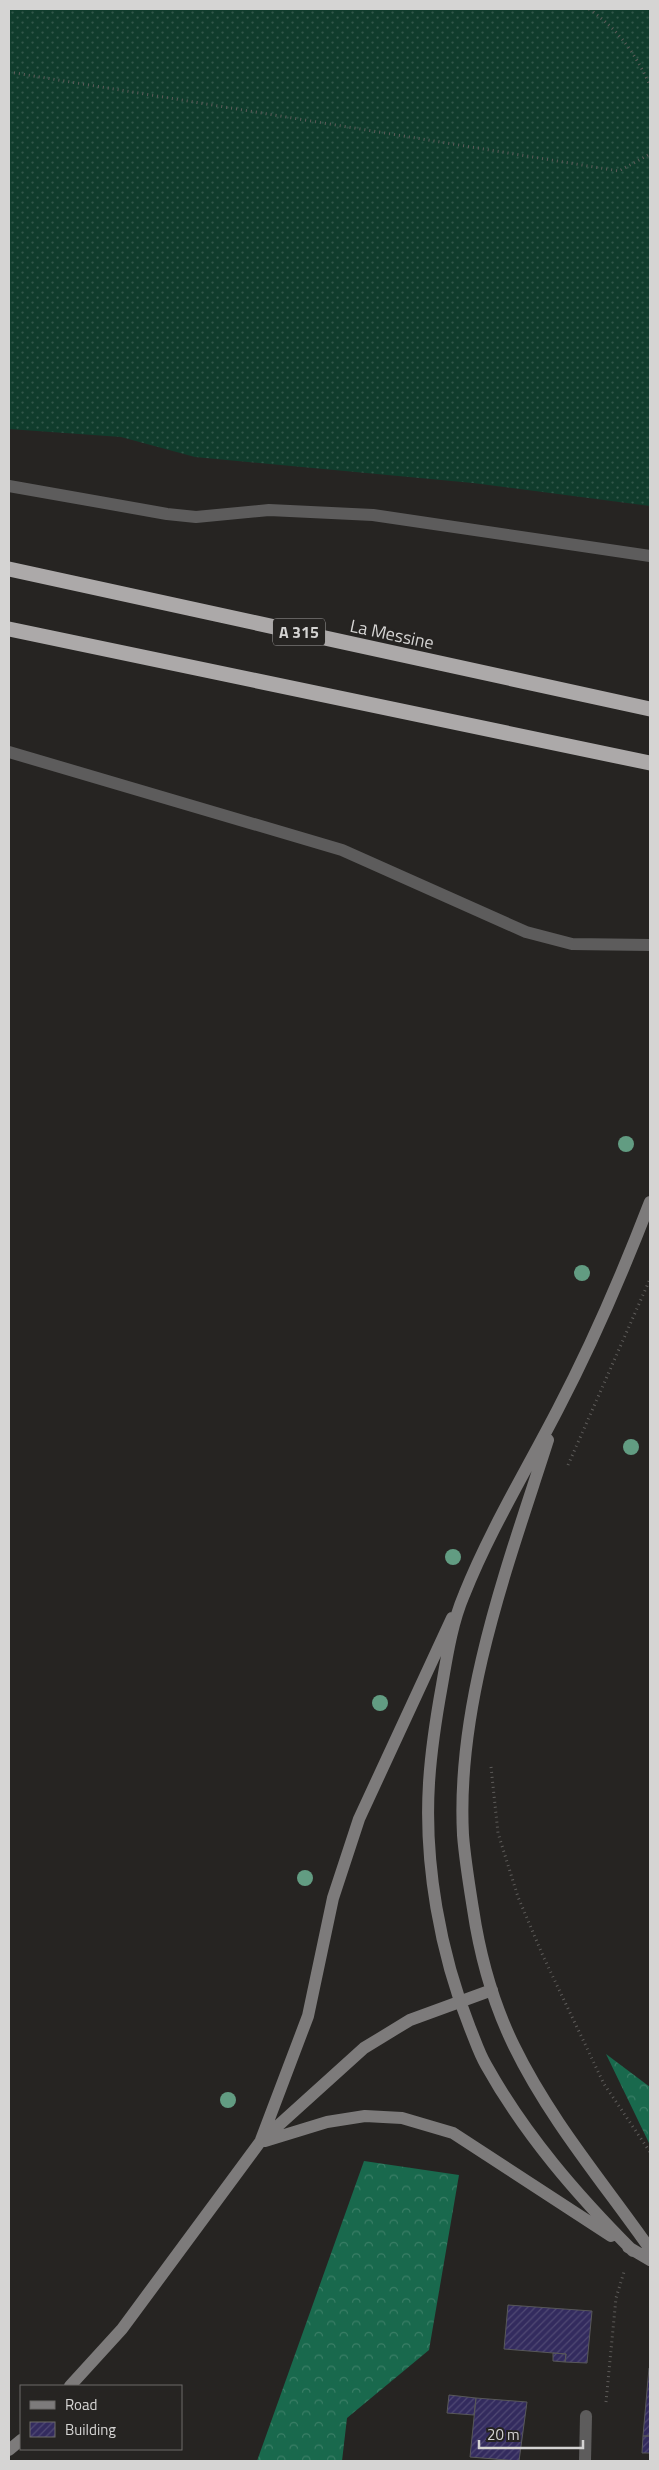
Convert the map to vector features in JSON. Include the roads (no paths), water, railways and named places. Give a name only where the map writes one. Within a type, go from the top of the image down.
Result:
[{"type":"highway","name":"La Messine","points":[[9,569],[650,708]]},
{"type":"highway","points":[[9,629],[650,763]]},
{"type":"main road","points":[[260,2142],[308,2016],[333,1898],[359,1819],[431,1658],[462,1598],[495,1527],[559,1407],[621,1278],[650,1202]]},
{"type":"main road","points":[[559,1407],[496,1604],[482,1658],[468,1735],[463,1834],[478,1941],[492,1990],[514,2045],[542,2097],[576,2149],[650,2249]]},
{"type":"main road","points":[[462,1598],[447,1659],[433,1735],[429,1786],[434,1889],[444,1945],[459,2000],[484,2062],[515,2112],[586,2204],[633,2251]]},
{"type":"main road","points":[[71,2385],[122,2329],[260,2142],[364,2048],[410,2020],[459,2000],[492,1990]]},
{"type":"main road","points":[[260,2142],[326,2122],[365,2116],[402,2118],[453,2132],[633,2251],[650,2260]]},
{"type":"main road","points":[[9,2450],[20,2441]]},
{"type":"street","points":[[9,486],[167,514],[196,517],[268,510],[373,515],[650,556]]},
{"type":"street","points":[[9,752],[342,850],[526,932],[572,944],[650,945]]},
{"type":"street","points":[[585,2461],[586,2416]]}]
